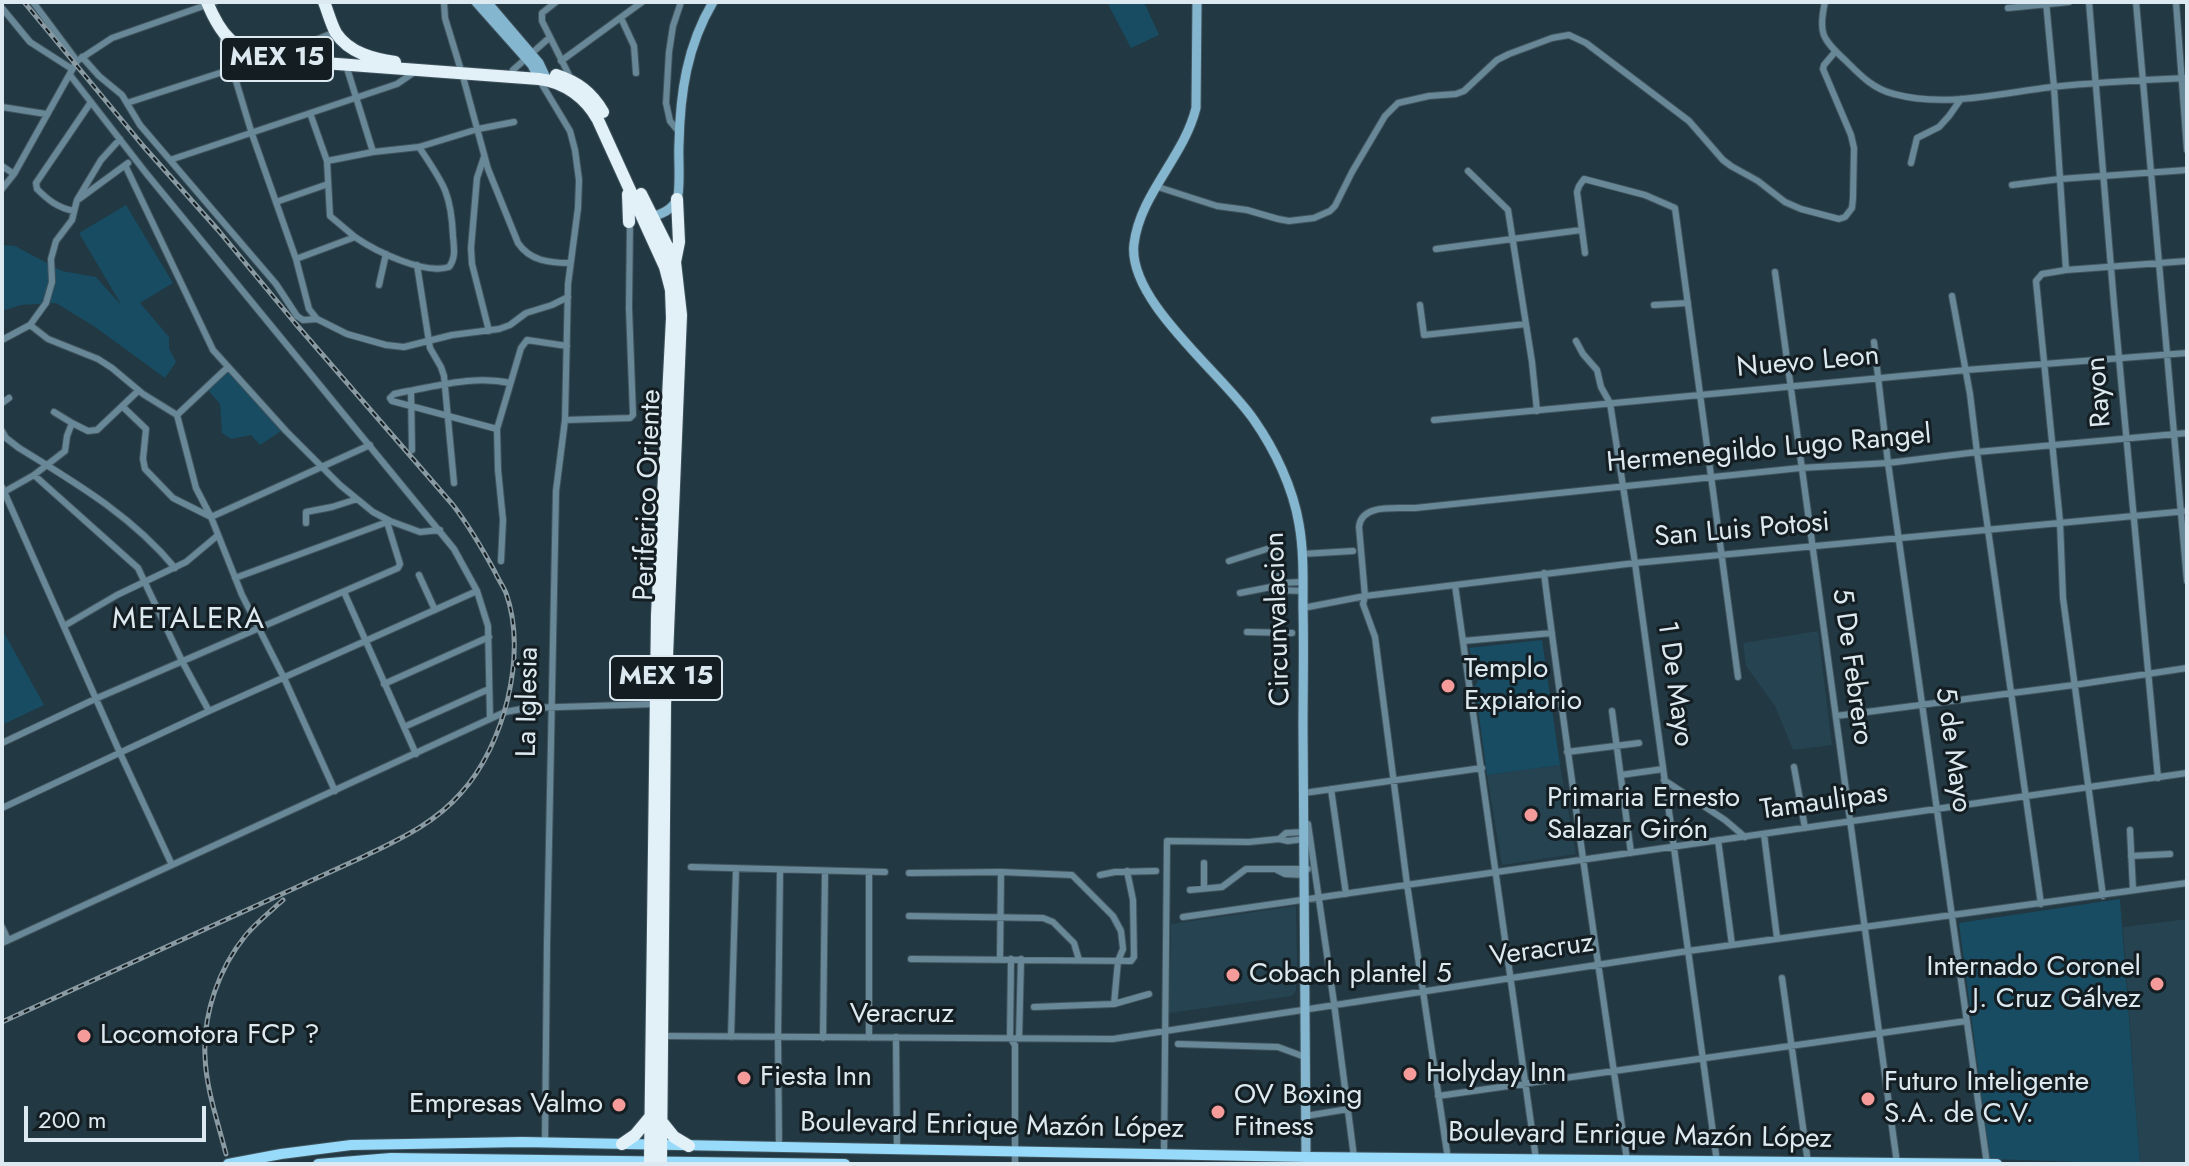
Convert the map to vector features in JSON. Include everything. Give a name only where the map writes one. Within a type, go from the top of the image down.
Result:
[{"type":"highway","name":"MEX 15","points":[[324,2],[335,32],[372,62]]},
{"type":"highway","name":"MEX 15","points":[[210,3],[221,32],[230,41],[270,59],[346,65],[372,62]]},
{"type":"highway","name":"Periferico Oriente","points":[[372,62],[572,81],[587,90],[601,109],[648,218],[671,290],[657,615],[660,704],[656,1162]]},
{"type":"highway","name":"Periferico Oriente","points":[[372,62],[416,71],[513,70],[567,88],[592,110],[628,187],[675,262],[681,315],[660,704]]},
{"type":"highway","points":[[628,187],[629,222]]},
{"type":"highway","points":[[675,262],[679,242],[677,199]]},
{"type":"highway","points":[[622,1144],[656,1119],[674,1137],[689,1146]]},
{"type":"main road","name":"Boulevard Enrique Mazón López","points":[[228,1164],[329,1147],[390,1143],[545,1142],[1354,1158],[1997,1164]]},
{"type":"main road","points":[[318,1164],[391,1158],[432,1161],[845,1164]]},
{"type":"street","points":[[33,2],[79,59],[120,92],[140,125],[276,284],[297,316],[303,320],[317,319]]},
{"type":"street","points":[[444,2],[445,18],[484,157],[522,248],[533,258],[570,263]]},
{"type":"street","points":[[476,2],[528,55]]},
{"type":"street","points":[[487,2],[543,78]]},
{"type":"street","points":[[556,2],[541,17],[572,81]]},
{"type":"street","points":[[561,61],[642,2]]},
{"type":"street","points":[[679,132],[670,121],[666,103],[669,52],[681,2]]},
{"type":"street","points":[[565,420],[630,418],[633,415],[629,222],[668,210],[677,199],[684,79],[697,35],[713,2]]},
{"type":"street","name":"Circunvalacion","points":[[1197,2],[1196,108],[1184,142],[1143,212],[1134,249],[1137,275],[1153,303],[1253,418],[1270,447],[1294,502],[1300,525],[1307,871],[1304,901],[1306,1157]]},
{"type":"street","points":[[1826,2],[1822,34],[1835,52],[1880,90],[1910,98],[1961,99],[2096,83],[2184,78]]},
{"type":"street","points":[[2008,8],[2069,2]]},
{"type":"street","name":"Rayon","points":[[2089,2],[2158,778]]},
{"type":"street","points":[[2136,2],[2184,511],[2187,581]]},
{"type":"street","points":[[2176,2],[2187,150]]},
{"type":"street","points":[[2,189],[14,174],[79,59],[112,38],[210,3]]},
{"type":"street","points":[[2046,3],[2066,270]]},
{"type":"street","points":[[2,8],[30,42],[71,72],[134,158],[454,549],[485,613],[489,637],[490,719]]},
{"type":"street","points":[[621,18],[634,46],[636,73]]},
{"type":"street","points":[[221,32],[252,134],[296,259],[309,309],[317,319],[347,334],[404,347],[506,327],[526,313],[568,297]]},
{"type":"street","points":[[270,59],[335,32]]},
{"type":"street","points":[[1158,187],[1217,206],[1278,219],[1323,215],[1335,206],[1390,109],[1408,100],[1464,91],[1497,60],[1552,38],[1569,35],[1586,43],[1689,121],[1723,160],[1785,202],[1839,219],[1852,208],[1855,158],[1851,135],[1823,69],[1835,52]]},
{"type":"street","points":[[513,70],[549,38]]},
{"type":"street","points":[[346,65],[373,152]]},
{"type":"street","points":[[127,103],[232,69]]},
{"type":"street","points":[[170,160],[397,84],[416,71]]},
{"type":"street","name":"La Iglesia","points":[[543,78],[570,131],[577,157],[579,194],[570,263],[565,420],[556,491],[545,1142]]},
{"type":"street","points":[[1911,163],[1917,138],[1939,127],[1961,99]]},
{"type":"street","points":[[74,211],[50,201],[37,189],[36,183],[91,102]]},
{"type":"street","points":[[2,107],[46,114]]},
{"type":"street","points":[[310,113],[327,161],[330,216],[371,248],[417,265],[445,269],[451,265],[454,255],[451,202],[443,183],[419,147]]},
{"type":"street","points":[[327,161],[419,147],[514,122]]},
{"type":"street","points":[[2,340],[30,325],[41,311],[49,296],[51,259],[58,236],[72,220],[77,200],[95,171],[120,139]]},
{"type":"street","points":[[484,157],[477,178],[471,248],[472,264],[489,331]]},
{"type":"street","points":[[77,200],[134,158]]},
{"type":"street","points":[[125,165],[208,343],[228,367],[286,431],[373,512],[388,522],[420,532],[440,530]]},
{"type":"street","points":[[2,166],[14,174]]},
{"type":"street","points":[[2012,185],[2187,170]]},
{"type":"street","points":[[95,171],[106,180]]},
{"type":"street","points":[[1468,171],[1508,210],[1537,411]]},
{"type":"street","points":[[1585,253],[1578,198],[1579,186],[1584,179],[1645,195],[1675,208],[1738,677]]},
{"type":"street","points":[[276,202],[328,184]]},
{"type":"street","points":[[1436,249],[1581,230]]},
{"type":"street","points":[[296,259],[355,237]]},
{"type":"street","points":[[379,285],[386,254]]},
{"type":"street","points":[[2103,896],[2063,598],[2060,522],[2036,286],[2038,277],[2066,270],[2187,261]]},
{"type":"street","points":[[417,265],[429,340],[443,371],[454,483]]},
{"type":"street","name":"5 De Febrero","points":[[1775,272],[1897,1163]]},
{"type":"street","points":[[1952,296],[1966,370],[2041,904]]},
{"type":"street","points":[[1654,305],[1688,303]]},
{"type":"street","points":[[1420,305],[1424,335],[1526,324]]},
{"type":"street","points":[[30,325],[48,339],[98,359],[138,391],[177,415],[191,478],[335,791]]},
{"type":"street","points":[[501,561],[503,520],[497,429],[510,383],[521,348],[527,340],[567,346]]},
{"type":"street","name":"1 De Mayo","points":[[1576,341],[1597,370],[1601,387],[1610,403],[1635,563],[1717,1162]]},
{"type":"street","name":"5 de Mayo","points":[[1874,342],[1888,463],[1987,1164]]},
{"type":"street","name":"Nuevo Leon","points":[[1434,420],[1966,370],[2187,353]]},
{"type":"street","points":[[177,415],[228,367]]},
{"type":"street","points":[[497,429],[390,398],[394,394],[483,380],[510,383]]},
{"type":"street","points":[[54,412],[92,432],[138,391]]},
{"type":"street","points":[[411,391],[412,450]]},
{"type":"street","points":[[122,406],[146,429],[145,469],[173,498],[211,517]]},
{"type":"street","points":[[72,423],[67,436],[67,449],[34,475],[3,490],[172,865]]},
{"type":"street","points":[[2,431],[19,448],[123,515],[175,568]]},
{"type":"street","name":"Hermenegildo Lugo Rangel","points":[[1365,596],[1359,520],[1369,511],[2187,433]]},
{"type":"street","points":[[211,517],[370,445]]},
{"type":"street","points":[[34,475],[134,564],[209,711]]},
{"type":"street","points":[[306,523],[306,512],[357,499]]},
{"type":"street","name":"San Luis Potosi","points":[[1303,608],[1365,596],[1544,573],[2184,511]]},
{"type":"street","points":[[235,578],[388,522]]},
{"type":"street","points":[[2,743],[95,699],[400,566],[388,522]]},
{"type":"street","points":[[64,626],[117,595],[186,562],[217,536]]},
{"type":"street","points":[[1229,561],[1274,547],[1278,551],[1280,633]]},
{"type":"street","points":[[1302,554],[1353,551]]},
{"type":"street","points":[[1544,573],[1582,860],[1627,1162]]},
{"type":"street","points":[[419,575],[435,610]]},
{"type":"street","points":[[1455,585],[1536,1159]]},
{"type":"street","points":[[1240,593],[1271,587],[1303,586]]},
{"type":"street","points":[[2,808],[477,591]]},
{"type":"street","points":[[344,592],[416,754]]},
{"type":"street","points":[[1365,596],[1363,604],[1375,637],[1407,884],[1448,1159]]},
{"type":"street","points":[[1247,632],[1292,633]]},
{"type":"street","points":[[1463,641],[1552,633]]},
{"type":"street","points":[[384,684],[489,637]]},
{"type":"street","points":[[1836,716],[2187,668]]},
{"type":"street","points":[[404,727],[489,689]]},
{"type":"street","points":[[2,927],[5,941],[505,712],[552,707],[660,704]]},
{"type":"street","points":[[1612,711],[1631,853]]},
{"type":"street","points":[[1567,752],[1639,743]]},
{"type":"street","points":[[1794,767],[1805,828]]},
{"type":"street","points":[[1354,1158],[1319,899],[1307,871],[1304,797],[1331,789],[1482,768]]},
{"type":"street","points":[[1621,775],[1663,769]]},
{"type":"street","name":"Tamaulipas","points":[[1183,917],[2187,773]]},
{"type":"street","points":[[1664,780],[1745,837]]},
{"type":"street","points":[[1331,789],[1346,894]]},
{"type":"street","points":[[2130,830],[2133,890]]},
{"type":"street","points":[[1164,1154],[1167,841],[1249,842],[1279,839],[1286,833],[1304,836]]},
{"type":"street","points":[[1764,834],[1777,938]]},
{"type":"street","points":[[1718,840],[1732,945]]},
{"type":"street","points":[[2131,856],[2170,854]]},
{"type":"street","points":[[1204,863],[1204,888]]},
{"type":"street","points":[[691,867],[885,872]]},
{"type":"street","points":[[731,1037],[736,869]]},
{"type":"street","points":[[1190,890],[1222,887],[1243,869],[1307,871]]},
{"type":"street","points":[[779,1147],[780,871]]},
{"type":"street","points":[[911,959],[1131,961],[1134,957],[1133,900],[1127,871]]},
{"type":"street","points":[[1100,875],[1156,871]]},
{"type":"street","points":[[823,1038],[825,872]]},
{"type":"street","points":[[1000,959],[1001,872]]},
{"type":"street","points":[[869,873],[869,1038]]},
{"type":"street","points":[[909,873],[1072,875],[1118,923],[1123,949],[1118,961],[1114,1004]]},
{"type":"street","name":"Veracruz","points":[[657,1036],[1113,1039],[1777,938],[1952,917],[2187,883]]},
{"type":"street","points":[[909,916],[1049,920],[1074,943],[1079,960]]},
{"type":"street","points":[[1011,959],[1010,1038],[1015,1045]]},
{"type":"street","points":[[1015,1164],[1015,1045],[1020,1038],[1021,959]]},
{"type":"street","points":[[1782,978],[1808,1163]]},
{"type":"street","points":[[1011,985],[1021,985]]},
{"type":"street","points":[[1034,1007],[1114,1004],[1149,994]]},
{"type":"street","points":[[1438,1096],[1966,1021]]},
{"type":"street","points":[[896,1037],[897,1150]]},
{"type":"street","points":[[1178,1044],[1278,1047],[1305,1057]]},
{"type":"street","points":[[1306,1116],[1348,1109]]},
{"type":"street","points":[[329,1147],[333,1163]]},
{"type":"shaded area","points":[[1144,2],[1159,35],[1131,48],[1108,4]]},
{"type":"shaded area","points":[[126,205],[173,283],[140,303],[169,337],[169,348],[176,362],[165,378],[56,303],[21,305],[2,311],[2,245],[15,246],[62,271],[96,277],[122,306],[79,233]]},
{"type":"shaded area","points":[[227,370],[281,431],[260,445],[251,435],[231,439],[222,433],[220,404],[207,389]]},
{"type":"shaded area","points":[[2,629],[44,705],[2,725]]},
{"type":"shaded area","points":[[1818,631],[1832,745],[1793,750],[1775,706],[1746,666],[1743,643]]},
{"type":"shaded area","points":[[1542,640],[1560,765],[1487,775],[1475,686],[1478,681],[1474,656],[1469,648]]},
{"type":"shaded area","name":"Primaria Ernesto Salazar Girón","points":[[1560,765],[1576,854],[1502,865],[1487,775]]},
{"type":"shaded area","points":[[2120,899],[2140,1164],[1990,1159],[1959,923]]},
{"type":"shaded area","name":"Cobach plantel 5","points":[[1296,906],[1296,991],[1292,996],[1169,1013],[1171,924]]},
{"type":"shaded area","points":[[2187,919],[2187,1164],[2140,1164],[2123,927]]},
{"type":"railway","points":[[2,1022],[365,856],[428,822],[461,793],[489,750],[508,698],[514,643],[506,593],[453,505],[144,147],[24,2]]},
{"type":"railway","points":[[226,1154],[206,1068],[205,1040],[210,1008],[221,976],[236,948],[283,900]]},
{"type":"place","name":"Templo Expiatorio","points":[[1448,686]]},
{"type":"place","name":"Primaria Ernesto Salazar Girón","points":[[1531,815]]},
{"type":"place","name":"Cobach plantel 5","points":[[1233,975]]},
{"type":"place","name":"Internado Coronel J. Cruz Gálvez","points":[[2157,984]]},
{"type":"place","name":"Locomotora FCP ?","points":[[84,1036]]},
{"type":"place","name":"Holyday Inn","points":[[1410,1074]]},
{"type":"place","name":"Fiesta Inn","points":[[744,1078]]},
{"type":"place","name":"Futuro Inteligente S.A. de C.V.","points":[[1868,1099]]},
{"type":"place","name":"Empresas Valmo","points":[[619,1105]]},
{"type":"place","name":"OV Boxing Fitness","points":[[1218,1112]]},
{"type":"district","name":"METALERA","points":[[189,621]]}]
